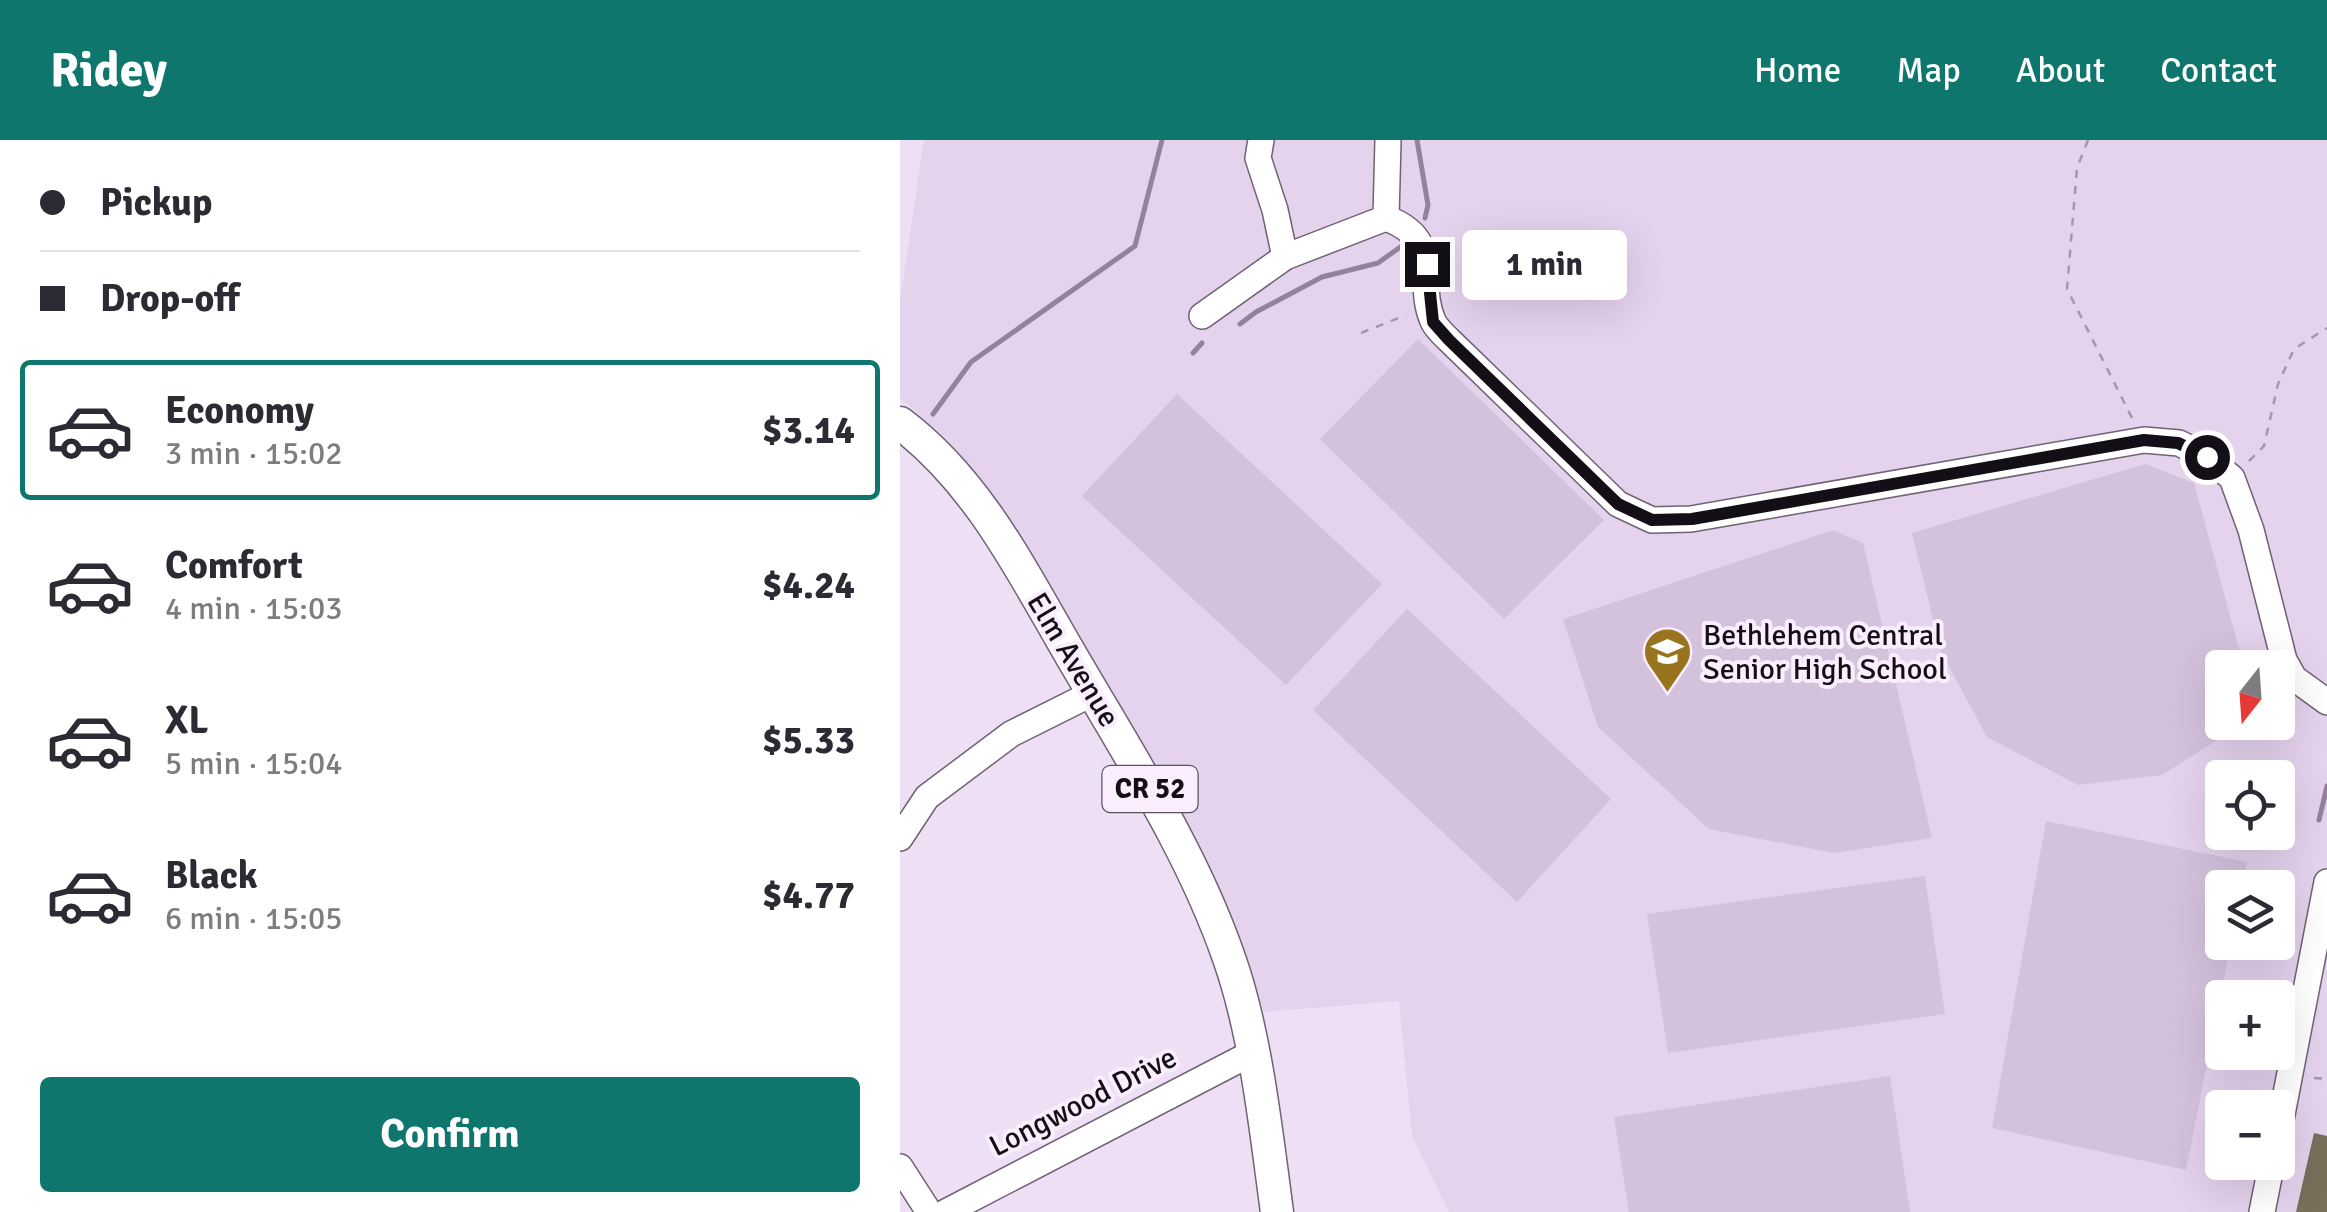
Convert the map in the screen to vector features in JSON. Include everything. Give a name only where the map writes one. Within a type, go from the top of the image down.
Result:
[{"type":"main road","name":"Elm Avenue","points":[[900,423],[964,482],[1170,823],[1230,958],[1261,1092],[1277,1212]]},
{"type":"street","points":[[1261,140],[1258,158],[1275,210],[1284,257]]},
{"type":"street","points":[[1386,218],[1388,140]]},
{"type":"street","points":[[1202,316],[1284,257],[1386,218],[1406,226],[1427,264],[1433,322],[1618,504],[1652,520],[1692,519],[2144,440],[2178,443],[2207,457],[2232,478],[2250,530],[2284,660],[2294,678],[2327,702]]},
{"type":"street","points":[[900,838],[927,796],[1011,734],[1092,693]]},
{"type":"street","points":[[2287,1090],[2327,882]]},
{"type":"street","name":"Longwood Drive","points":[[946,1212],[1252,1052]]},
{"type":"street","points":[[900,1167],[929,1212]]},
{"type":"street","points":[[2262,1212],[2268,1180]]},
{"type":"path","points":[[2088,140],[2076,168],[2067,290],[2144,440]]},
{"type":"path","points":[[1361,333],[1406,314],[1432,314]]},
{"type":"path","points":[[2232,478],[2264,446],[2278,384],[2294,349],[2327,328]]},
{"type":"shaded area","name":"Bethlehem Central Senior High School","points":[[924,140],[2327,140],[2327,1212],[1449,1212],[1412,1136],[1399,1001],[1264,1012],[1241,940],[1190,828],[1069,619],[993,494],[947,439],[900,398],[900,301]]},
{"type":"shaded area","points":[[1418,339],[1604,520],[1504,619],[1320,439]]},
{"type":"shaded area","points":[[1177,394],[1382,584],[1286,685],[1082,496]]},
{"type":"shaded area","points":[[2145,464],[2194,483],[2239,650],[2205,650],[2205,740],[2218,740],[2162,775],[2078,785],[1987,737],[1941,652],[1912,533]]},
{"type":"shaded area","points":[[1833,530],[1863,543],[1932,838],[1834,853],[1709,829],[1598,727],[1563,619]]},
{"type":"shaded area","points":[[1407,609],[1611,799],[1517,902],[1313,710]]},
{"type":"shaded area","points":[[2046,821],[2247,862],[2245,870],[2205,870],[2205,960],[2228,960],[2224,980],[2205,980],[2206,1070],[2186,1170],[1992,1128]]},
{"type":"shaded area","points":[[1925,876],[1945,1014],[1668,1053],[1647,914]]},
{"type":"shaded area","points":[[1890,1076],[1910,1212],[1629,1212],[1614,1117]]},
{"type":"building","points":[[2314,1133],[2327,1136],[2327,1212],[2296,1212]]},
{"type":"waterway","points":[[933,414],[971,362],[1135,246],[1162,140]]},
{"type":"waterway","points":[[1417,140],[1428,205],[1425,218]]},
{"type":"waterway","points":[[1240,324],[1322,277],[1378,263],[1406,243]]},
{"type":"waterway","points":[[1193,353],[1202,343]]},
{"type":"waterway","points":[[2319,820],[2327,786]]},
{"type":"place","name":"Bethlehem Central Senior High School","points":[[1668,694]]},
{"type":"route","points":[[1427,264],[1433,322],[1618,504],[1652,520],[1692,519],[2144,440],[2178,443],[2207,457]]}]
